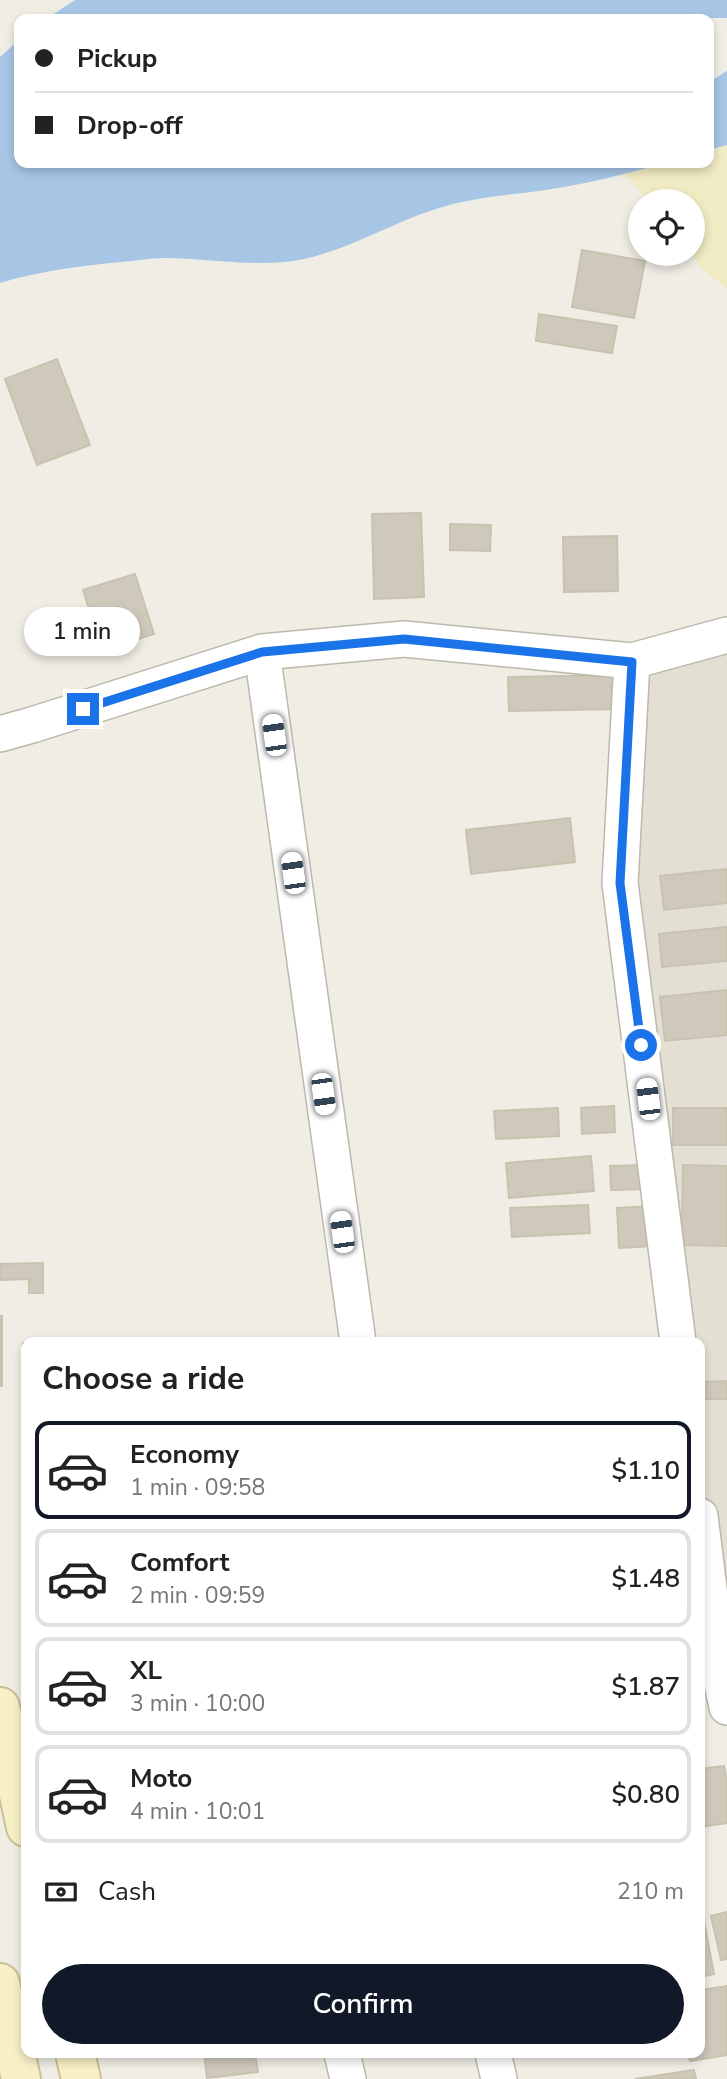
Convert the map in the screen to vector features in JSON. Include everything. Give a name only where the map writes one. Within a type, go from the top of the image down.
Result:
[{"type":"street","points":[[0,734],[262,652],[404,639],[632,662],[727,635]]},
{"type":"street","points":[[262,652],[357,1337]]},
{"type":"street","points":[[632,662],[620,883],[677,1337]]},
{"type":"street","points":[[705,1557],[719,1670],[727,1707]]},
{"type":"street","points":[[0,1707],[21,1804]]},
{"type":"street","points":[[0,1983],[21,2079]]},
{"type":"street","points":[[76,2058],[81,2079]]},
{"type":"street","points":[[343,2058],[348,2079]]},
{"type":"street","points":[[493,2058],[499,2079]]},
{"type":"shaded area","points":[[727,635],[727,1707],[705,1551],[705,1337],[677,1337],[620,883],[632,662]]},
{"type":"sand","points":[[727,145],[727,289],[701,266],[705,266],[705,189],[638,189],[625,174],[647,168],[714,168],[714,149]]},
{"type":"water","points":[[75,0],[727,0],[727,18],[714,18],[714,14],[54,14]]},
{"type":"water","points":[[14,44],[14,168],[647,168],[576,185],[446,206],[326,253],[285,262],[152,258],[90,265],[0,283],[0,57]]},
{"type":"water","points":[[727,71],[727,145],[714,149],[714,79]]},
{"type":"building","points":[[582,250],[628,258],[628,266],[644,266],[634,318],[572,307]]},
{"type":"building","points":[[539,314],[617,326],[612,353],[536,341]]},
{"type":"building","points":[[57,359],[90,445],[37,465],[5,379]]},
{"type":"building","points":[[421,513],[424,597],[374,599],[372,514]]},
{"type":"building","points":[[450,524],[491,525],[490,551],[450,550]]},
{"type":"building","points":[[617,536],[618,591],[564,592],[563,537]]},
{"type":"building","points":[[135,574],[154,634],[102,650],[83,590]]},
{"type":"building","points":[[620,675],[620,709],[509,711],[508,677]]},
{"type":"building","points":[[570,818],[575,862],[471,874],[466,830]]},
{"type":"building","points":[[727,869],[727,903],[664,910],[660,876]]},
{"type":"building","points":[[727,927],[727,961],[662,967],[659,934]]},
{"type":"building","points":[[727,990],[727,1035],[665,1041],[660,997]]},
{"type":"building","points":[[614,1106],[615,1132],[582,1134],[581,1108]]},
{"type":"building","points":[[558,1108],[559,1136],[496,1139],[494,1111]]},
{"type":"building","points":[[673,1108],[727,1108],[727,1145],[673,1145]]},
{"type":"building","points":[[591,1156],[594,1191],[509,1198],[506,1163]]},
{"type":"building","points":[[646,1165],[647,1189],[611,1190],[610,1166]]},
{"type":"building","points":[[683,1165],[727,1166],[727,1246],[682,1245]]},
{"type":"building","points":[[588,1205],[590,1233],[512,1237],[510,1208]]},
{"type":"building","points":[[652,1206],[655,1246],[619,1248],[617,1208]]},
{"type":"building","points":[[43,1263],[43,1293],[29,1293],[29,1279],[0,1280],[0,1264]]},
{"type":"building","points":[[2,1316],[2,1386],[0,1386]]},
{"type":"building","points":[[727,1381],[727,1399],[705,1399],[705,1382]]},
{"type":"building","points":[[724,1766],[727,1823],[705,1826],[705,1768]]},
{"type":"building","points":[[727,1912],[727,1959],[721,1960],[711,1916]]},
{"type":"building","points":[[705,1927],[714,1974],[705,1976]]},
{"type":"building","points":[[727,1986],[727,2055],[690,2061],[689,2058],[705,2058],[705,1989]]},
{"type":"building","points":[[205,2058],[256,2058],[258,2072],[207,2078]]},
{"type":"building","points":[[694,2070],[696,2079],[635,2079]]},
{"type":"route","points":[[83,709],[262,652],[404,639],[632,662],[620,883],[641,1045]]}]
